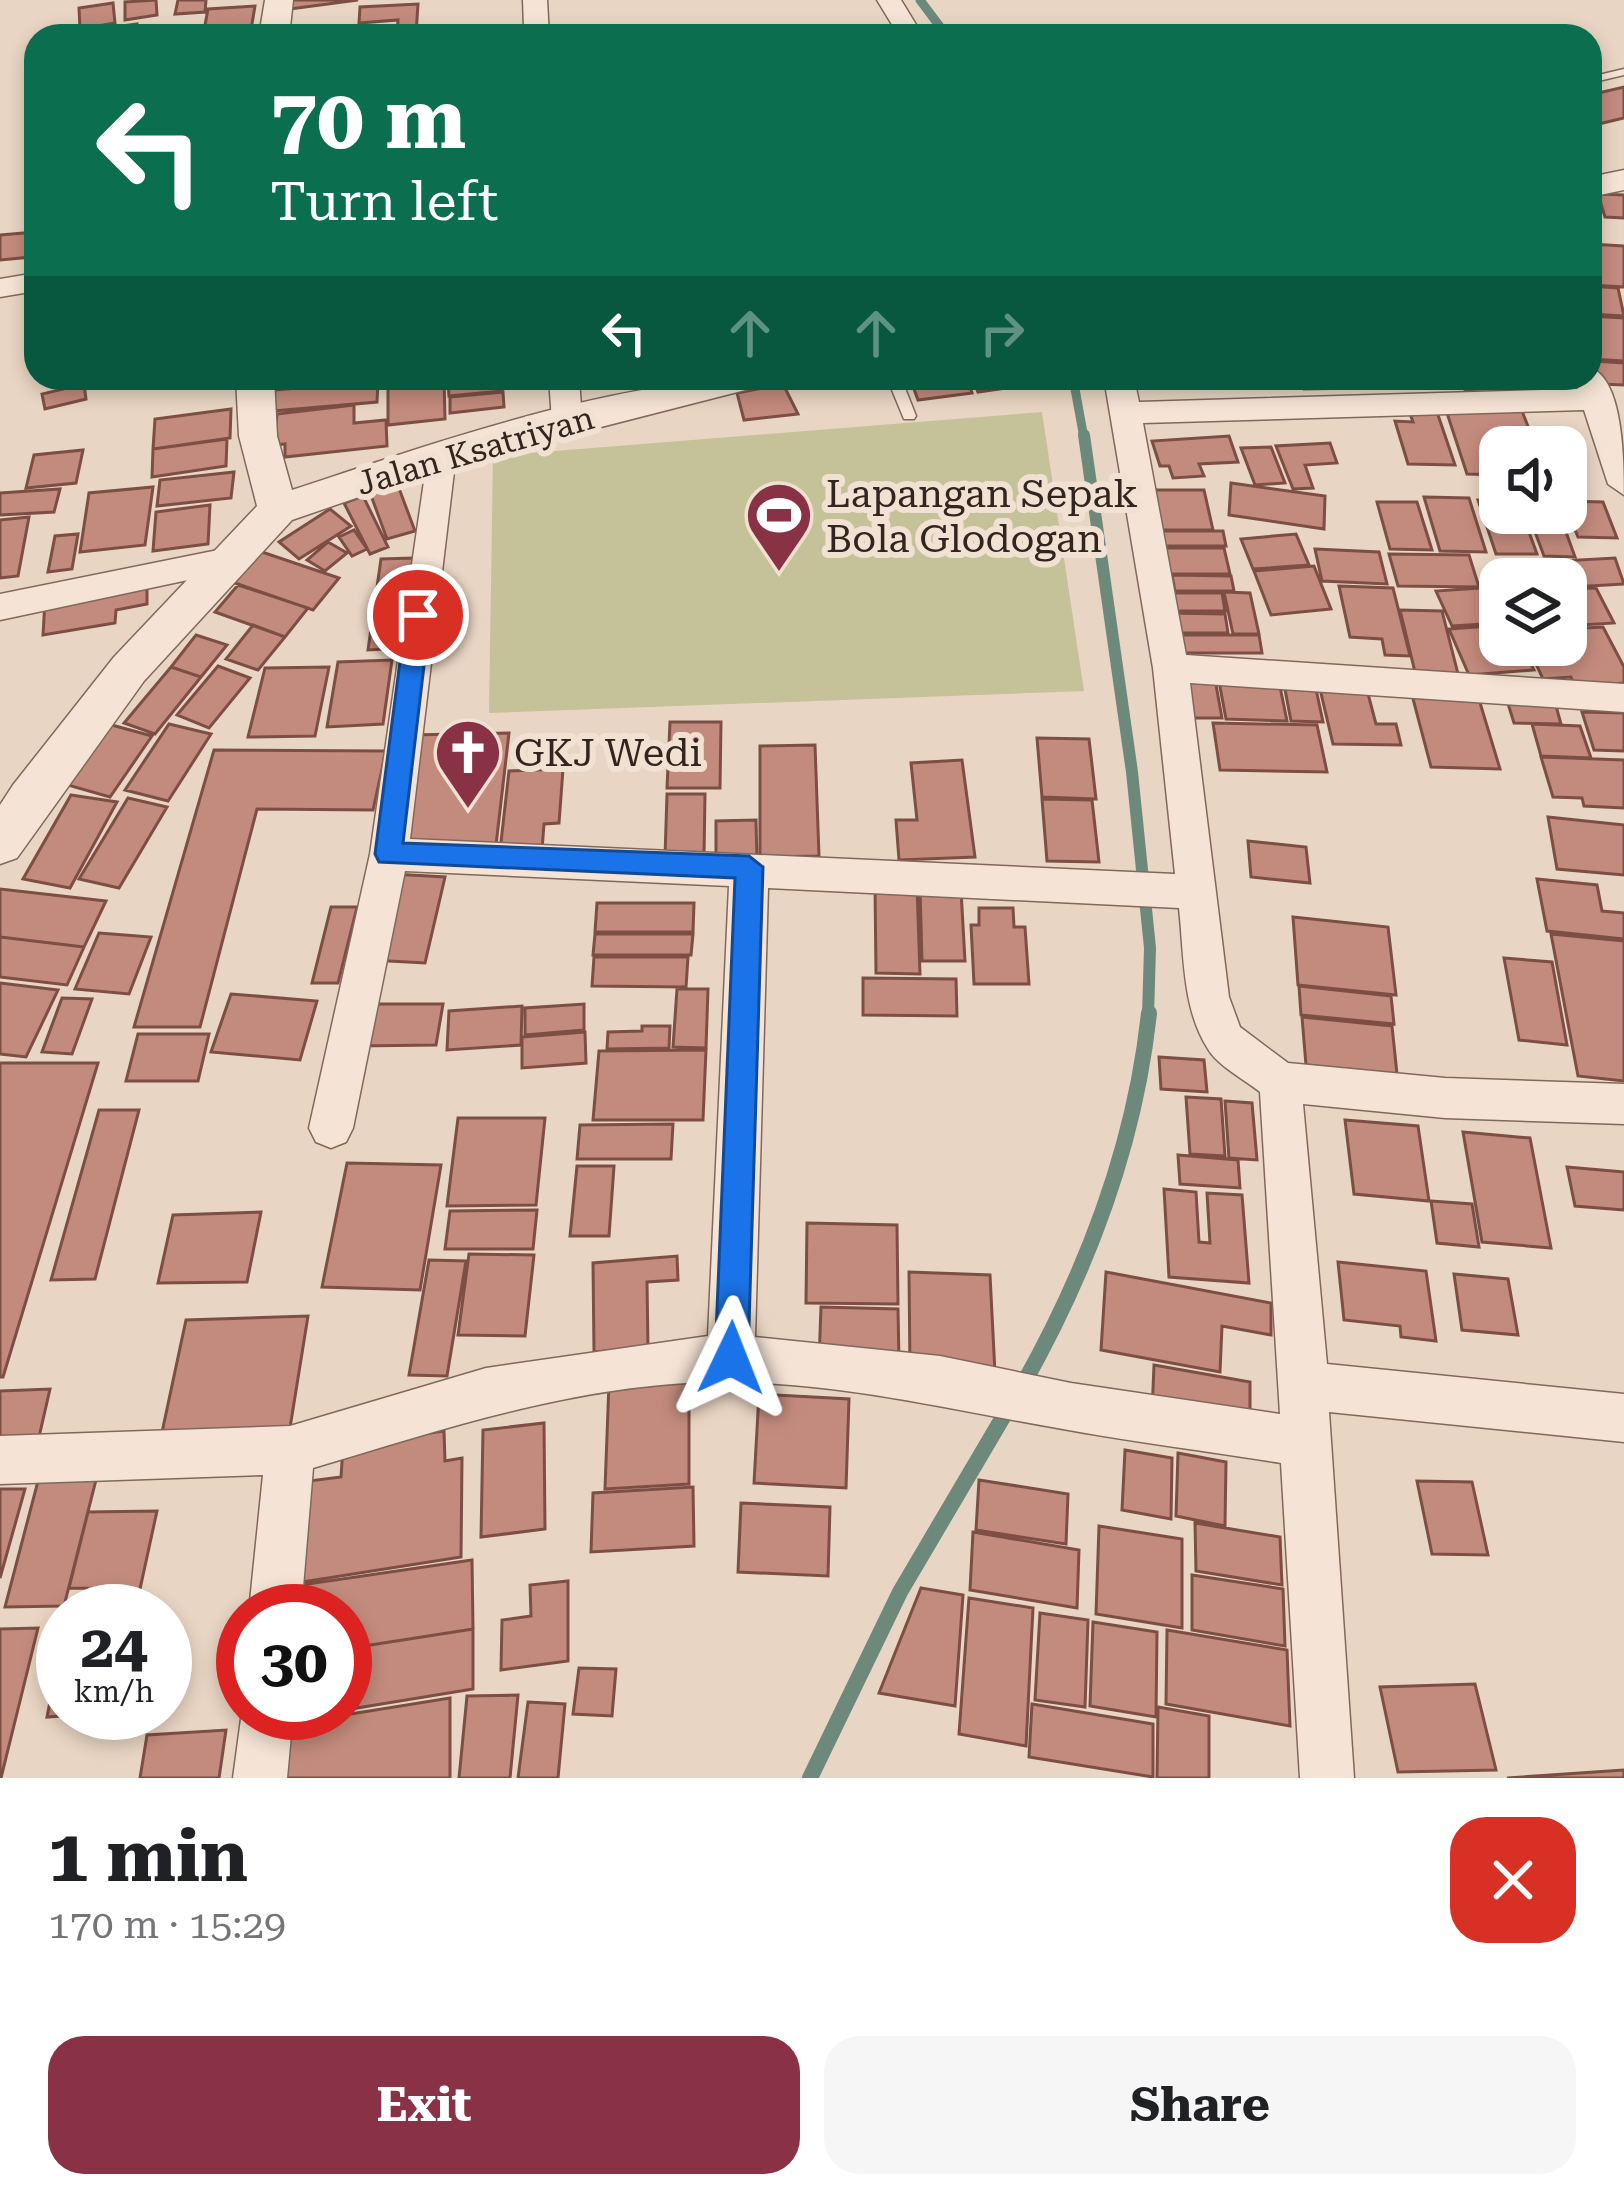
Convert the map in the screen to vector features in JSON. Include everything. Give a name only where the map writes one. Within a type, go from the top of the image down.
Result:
[{"type":"street","points":[[0,844],[85,724],[223,561],[278,510],[257,436],[255,390]]},
{"type":"street","points":[[565,390],[567,421]]},
{"type":"street","name":"Jalan Ksatriyan","points":[[278,510],[440,455],[694,390]]},
{"type":"street","points":[[1122,390],[1171,668],[1188,891],[1214,1021],[1236,1053],[1280,1082],[1445,1098],[1624,1104]]},
{"type":"street","points":[[1129,413],[1573,390]]},
{"type":"street","points":[[1592,390],[1622,471]]},
{"type":"street","points":[[331,1128],[388,854],[440,455]]},
{"type":"street","points":[[0,607],[223,561]]},
{"type":"street","points":[[1171,668],[1624,698]]},
{"type":"street","points":[[388,854],[749,867],[1188,891]]},
{"type":"street","points":[[731,1358],[749,867]]},
{"type":"street","points":[[1280,1082],[1305,1386],[1304,1442],[1327,1778]]},
{"type":"street","points":[[0,1460],[290,1450],[486,1392],[645,1364],[731,1358],[940,1380],[1071,1407],[1304,1442]]},
{"type":"street","points":[[1305,1386],[1624,1418]]},
{"type":"street","points":[[278,1584],[290,1450]]},
{"type":"street","points":[[260,1778],[264,1740]]},
{"type":"lane","points":[[899,390],[909,416]]},
{"type":"shaded area","name":"Lapangan Sepak Bola Glodogan","points":[[1042,412],[1084,691],[489,713],[493,456]]},
{"type":"building","points":[[156,0],[157,15],[125,20],[125,2]]},
{"type":"building","points":[[178,0],[206,0],[205,12],[175,14]]},
{"type":"building","points":[[292,0],[358,0],[290,9]]},
{"type":"building","points":[[113,3],[115,23],[80,24],[79,8]]},
{"type":"building","points":[[418,4],[417,24],[398,24],[398,20],[359,23],[360,7]]},
{"type":"building","points":[[255,6],[252,24],[205,24],[208,9]]},
{"type":"building","points":[[1624,87],[1624,118],[1602,123],[1602,92]]},
{"type":"building","points":[[1602,194],[1624,195],[1624,218],[1605,217]]},
{"type":"building","points":[[24,233],[24,258],[0,260],[0,235]]},
{"type":"building","points":[[1602,245],[1624,246],[1624,287],[1602,286]]},
{"type":"building","points":[[1602,287],[1618,288],[1624,316],[1602,315]]},
{"type":"building","points":[[1602,317],[1624,318],[1624,361],[1602,360]]},
{"type":"building","points":[[1602,362],[1624,363],[1624,385],[1602,384]]},
{"type":"building","points":[[85,390],[86,399],[45,409],[42,394]]},
{"type":"building","points":[[275,390],[378,390],[377,402],[273,411]]},
{"type":"building","points":[[388,390],[444,390],[445,419],[388,425]]},
{"type":"building","points":[[449,390],[502,390],[502,391],[449,396]]},
{"type":"building","points":[[786,390],[798,414],[744,420],[737,393]]},
{"type":"building","points":[[914,390],[972,393],[918,400]]},
{"type":"building","points":[[503,392],[504,407],[450,413],[450,397]]},
{"type":"building","points":[[354,405],[354,423],[386,420],[387,446],[285,457],[285,444],[274,445],[277,414]]},
{"type":"building","points":[[231,409],[230,438],[153,449],[155,419]]},
{"type":"building","points":[[1446,410],[1522,411],[1528,426],[1479,426],[1479,474],[1467,474]]},
{"type":"building","points":[[1409,411],[1437,412],[1455,465],[1408,464],[1395,421],[1413,422]]},
{"type":"building","points":[[1229,436],[1238,462],[1199,464],[1204,476],[1173,478],[1169,466],[1160,466],[1152,441]]},
{"type":"building","points":[[227,439],[226,466],[152,477],[153,449]]},
{"type":"building","points":[[1330,443],[1337,463],[1305,465],[1313,488],[1293,489],[1276,446]]},
{"type":"building","points":[[1271,447],[1285,483],[1255,485],[1241,448]]},
{"type":"building","points":[[83,450],[76,483],[26,488],[34,455]]},
{"type":"building","points":[[234,472],[231,498],[157,506],[160,480]]},
{"type":"building","points":[[397,483],[415,531],[387,539],[369,490]]},
{"type":"building","points":[[1231,483],[1325,496],[1324,529],[1229,515]]},
{"type":"building","points":[[153,487],[145,545],[80,552],[89,493]]},
{"type":"building","points":[[60,489],[54,512],[0,515],[0,493]]},
{"type":"building","points":[[1150,490],[1204,490],[1213,530],[1157,530]]},
{"type":"building","points":[[363,496],[388,547],[370,554],[344,503]]},
{"type":"building","points":[[1424,497],[1469,498],[1486,552],[1440,551]]},
{"type":"building","points":[[1377,502],[1417,502],[1432,550],[1390,549]]},
{"type":"building","points":[[1587,502],[1603,502],[1617,538],[1578,537],[1587,534]]},
{"type":"building","points":[[210,505],[208,544],[153,551],[156,512]]},
{"type":"building","points":[[330,509],[351,526],[299,559],[279,542]]},
{"type":"building","points":[[29,517],[18,576],[0,578],[0,520]]},
{"type":"building","points":[[354,530],[367,549],[352,556],[339,537]]},
{"type":"building","points":[[1155,531],[1223,531],[1226,546],[1158,546]]},
{"type":"building","points":[[78,534],[72,569],[48,572],[55,536]]},
{"type":"building","points":[[1296,534],[1309,565],[1253,569],[1241,539]]},
{"type":"building","points":[[1489,534],[1530,534],[1537,554],[1496,554]]},
{"type":"building","points":[[1536,534],[1567,534],[1575,557],[1544,556]]},
{"type":"building","points":[[328,542],[347,553],[325,571],[307,560]]},
{"type":"building","points":[[1164,548],[1224,548],[1230,574],[1168,574]]},
{"type":"building","points":[[1315,549],[1379,552],[1387,584],[1322,581]]},
{"type":"building","points":[[259,551],[339,578],[313,610],[232,582]]},
{"type":"building","points":[[1389,554],[1469,555],[1479,587],[1398,586]]},
{"type":"building","points":[[413,558],[402,648],[368,650],[381,559]]},
{"type":"building","points":[[1615,558],[1624,584],[1587,586],[1587,560]]},
{"type":"building","points":[[1314,566],[1331,609],[1271,615],[1254,571]]},
{"type":"building","points":[[1172,575],[1231,576],[1234,591],[1175,591]]},
{"type":"building","points":[[147,582],[147,604],[116,610],[115,623],[43,635],[45,600]]},
{"type":"building","points":[[238,585],[308,608],[285,637],[215,612]]},
{"type":"building","points":[[1339,586],[1393,588],[1410,656],[1385,655],[1382,639],[1350,637]]},
{"type":"building","points":[[1479,588],[1479,624],[1452,626],[1436,591]]},
{"type":"building","points":[[1587,588],[1596,588],[1614,623],[1587,625]]},
{"type":"building","points":[[1224,592],[1250,593],[1259,634],[1233,634]]},
{"type":"building","points":[[1162,593],[1222,593],[1225,611],[1166,611]]},
{"type":"building","points":[[1400,610],[1442,611],[1458,674],[1415,672]]},
{"type":"building","points":[[1165,613],[1225,614],[1228,633],[1169,633]]},
{"type":"building","points":[[253,625],[285,637],[258,670],[226,659]]},
{"type":"building","points":[[1479,627],[1479,666],[1532,666],[1534,670],[1469,675],[1449,629]]},
{"type":"building","points":[[1603,627],[1624,667],[1624,683],[1575,687],[1571,677],[1543,679],[1537,666],[1587,666],[1587,628]]},
{"type":"building","points":[[196,635],[227,645],[201,677],[171,667]]},
{"type":"building","points":[[1174,635],[1259,635],[1262,653],[1177,653]]},
{"type":"building","points":[[392,660],[383,724],[327,727],[338,662]]},
{"type":"building","points":[[218,666],[250,678],[209,728],[177,715]]},
{"type":"building","points":[[171,667],[201,677],[155,734],[124,723]]},
{"type":"building","points":[[329,667],[315,736],[248,737],[265,668]]},
{"type":"building","points":[[1173,673],[1214,674],[1222,718],[1180,718]]},
{"type":"building","points":[[1218,676],[1278,677],[1287,721],[1226,719]]},
{"type":"building","points":[[1283,679],[1314,680],[1323,722],[1291,721]]},
{"type":"building","points":[[1320,689],[1367,690],[1376,724],[1396,724],[1401,745],[1333,744]]},
{"type":"building","points":[[1505,694],[1553,695],[1561,724],[1514,723]]},
{"type":"building","points":[[1412,695],[1478,696],[1500,769],[1431,767]]},
{"type":"building","points":[[1582,712],[1624,713],[1624,751],[1594,750]]},
{"type":"building","points":[[670,722],[721,722],[720,788],[667,788]]},
{"type":"building","points":[[1213,723],[1317,725],[1327,772],[1220,770]]},
{"type":"building","points":[[108,724],[152,736],[110,797],[64,784]]},
{"type":"building","points":[[169,724],[211,734],[168,801],[125,790]]},
{"type":"building","points":[[1532,724],[1580,726],[1591,758],[1541,756]]},
{"type":"building","points":[[509,733],[496,845],[403,846],[409,735]]},
{"type":"building","points":[[1037,738],[1089,739],[1096,799],[1042,797]]},
{"type":"building","points":[[815,745],[819,856],[760,857],[760,746]]},
{"type":"building","points":[[214,750],[386,751],[373,810],[257,809],[200,1027],[134,1027]]},
{"type":"building","points":[[1541,757],[1624,760],[1624,808],[1584,806],[1582,798],[1553,797]]},
{"type":"building","points":[[962,760],[975,857],[899,860],[896,820],[917,820],[911,763]]},
{"type":"building","points":[[563,769],[559,823],[544,824],[542,850],[500,851],[509,771]]},
{"type":"building","points":[[667,794],[705,794],[704,856],[665,857]]},
{"type":"building","points":[[71,795],[117,802],[70,888],[23,879]]},
{"type":"building","points":[[128,798],[167,807],[119,888],[79,879]]},
{"type":"building","points":[[1042,799],[1092,800],[1099,862],[1047,861]]},
{"type":"building","points":[[1548,817],[1624,825],[1624,875],[1557,869]]},
{"type":"building","points":[[756,820],[757,862],[716,863],[716,821]]},
{"type":"building","points":[[1248,841],[1306,847],[1310,883],[1251,877]]},
{"type":"building","points":[[393,874],[445,877],[425,963],[371,960]]},
{"type":"building","points":[[1537,879],[1597,885],[1602,911],[1624,913],[1624,939],[1547,931]]},
{"type":"building","points":[[875,887],[917,887],[920,974],[876,973]]},
{"type":"building","points":[[0,889],[106,901],[84,947],[0,937]]},
{"type":"building","points":[[920,889],[961,890],[965,961],[922,961]]},
{"type":"building","points":[[597,903],[694,903],[693,932],[595,932]]},
{"type":"building","points":[[331,907],[357,907],[338,983],[312,983]]},
{"type":"building","points":[[979,908],[1013,908],[1014,927],[1025,927],[1029,984],[974,984],[971,925],[979,925]]},
{"type":"building","points":[[1293,917],[1388,927],[1396,995],[1298,985]]},
{"type":"building","points":[[99,933],[151,937],[129,994],[75,989]]},
{"type":"building","points":[[595,934],[693,934],[691,955],[593,955]]},
{"type":"building","points":[[1551,934],[1624,941],[1624,1081],[1578,1076]]},
{"type":"building","points":[[0,937],[84,947],[67,985],[0,977]]},
{"type":"building","points":[[594,957],[688,957],[686,987],[592,986]]},
{"type":"building","points":[[1504,958],[1552,962],[1567,1045],[1519,1040]]},
{"type":"building","points":[[863,978],[956,979],[957,1016],[863,1015]]},
{"type":"building","points":[[0,983],[58,990],[26,1057],[0,1054]]},
{"type":"building","points":[[1299,986],[1391,996],[1394,1024],[1301,1015]]},
{"type":"building","points":[[677,989],[708,989],[706,1048],[673,1047]]},
{"type":"building","points":[[231,994],[317,1001],[300,1060],[211,1052]]},
{"type":"building","points":[[62,998],[92,999],[72,1054],[42,1052]]},
{"type":"building","points":[[363,1004],[443,1004],[436,1045],[356,1046]]},
{"type":"building","points":[[584,1004],[584,1030],[525,1035],[525,1008]]},
{"type":"building","points":[[522,1006],[521,1045],[447,1050],[449,1011]]},
{"type":"building","points":[[1302,1017],[1392,1026],[1397,1074],[1306,1065]]},
{"type":"building","points":[[642,1026],[670,1026],[669,1048],[607,1049],[608,1032],[642,1031]]},
{"type":"building","points":[[585,1032],[586,1063],[522,1068],[522,1037]]},
{"type":"building","points":[[138,1034],[209,1034],[198,1081],[126,1081]]},
{"type":"building","points":[[706,1050],[703,1120],[593,1120],[599,1051]]},
{"type":"building","points":[[1159,1057],[1204,1060],[1207,1092],[1161,1089]]},
{"type":"building","points":[[0,1063],[98,1063],[3,1377],[0,1377]]},
{"type":"building","points":[[1186,1097],[1221,1099],[1225,1156],[1190,1154]]},
{"type":"building","points":[[1225,1101],[1252,1103],[1257,1160],[1229,1158]]},
{"type":"building","points":[[99,1110],[139,1110],[95,1279],[51,1280]]},
{"type":"building","points":[[458,1118],[545,1118],[536,1205],[447,1206]]},
{"type":"building","points":[[1345,1120],[1418,1126],[1429,1201],[1354,1194]]},
{"type":"building","points":[[673,1124],[671,1159],[577,1159],[580,1125]]},
{"type":"building","points":[[1463,1132],[1530,1138],[1551,1248],[1482,1242]]},
{"type":"building","points":[[1178,1155],[1238,1160],[1240,1188],[1180,1184]]},
{"type":"building","points":[[347,1163],[441,1165],[420,1290],[322,1287]]},
{"type":"building","points":[[577,1166],[614,1166],[609,1236],[570,1236]]},
{"type":"building","points":[[1567,1167],[1624,1172],[1624,1210],[1575,1206]]},
{"type":"building","points":[[1164,1189],[1196,1192],[1199,1242],[1210,1243],[1207,1193],[1242,1195],[1249,1283],[1169,1277]]},
{"type":"building","points":[[1431,1201],[1472,1204],[1479,1247],[1437,1243]]},
{"type":"building","points":[[537,1210],[533,1249],[445,1249],[450,1211]]},
{"type":"building","points":[[261,1212],[247,1282],[158,1283],[173,1215]]},
{"type":"building","points":[[807,1223],[897,1225],[898,1304],[806,1303]]},
{"type":"building","points":[[469,1254],[534,1255],[525,1336],[458,1335]]},
{"type":"building","points":[[677,1256],[678,1280],[647,1282],[648,1348],[594,1352],[593,1263]]},
{"type":"building","points":[[429,1260],[466,1261],[447,1376],[409,1375]]},
{"type":"building","points":[[1338,1262],[1426,1271],[1436,1341],[1401,1337],[1400,1326],[1344,1320]]},
{"type":"building","points":[[909,1272],[990,1275],[995,1373],[910,1370]]},
{"type":"building","points":[[1106,1272],[1271,1303],[1271,1335],[1222,1326],[1220,1372],[1101,1350]]},
{"type":"building","points":[[1454,1274],[1508,1279],[1518,1335],[1462,1330]]},
{"type":"building","points":[[821,1307],[898,1309],[899,1363],[819,1361]]},
{"type":"building","points":[[308,1316],[289,1434],[161,1437],[186,1320]]},
{"type":"building","points":[[1154,1365],[1250,1382],[1250,1431],[1152,1413]]},
{"type":"building","points":[[689,1378],[689,1484],[605,1489],[609,1383]]},
{"type":"building","points":[[50,1389],[36,1450],[0,1451],[0,1391]]},
{"type":"building","points":[[759,1394],[849,1399],[846,1488],[754,1483]]},
{"type":"building","points":[[544,1423],[545,1529],[481,1537],[483,1430]]},
{"type":"building","points":[[444,1431],[445,1461],[462,1458],[461,1557],[296,1583],[301,1482],[341,1477],[343,1446]]},
{"type":"building","points":[[1125,1450],[1172,1458],[1171,1519],[1122,1510]]},
{"type":"building","points":[[1178,1453],[1226,1462],[1225,1526],[1176,1516]]},
{"type":"building","points":[[96,1480],[70,1584],[36,1584],[36,1606],[5,1607],[38,1481]]},
{"type":"building","points":[[979,1480],[1068,1494],[1066,1544],[976,1530]]},
{"type":"building","points":[[1417,1481],[1472,1482],[1488,1555],[1432,1554]]},
{"type":"building","points":[[693,1487],[694,1546],[591,1552],[593,1493]]},
{"type":"building","points":[[0,1489],[25,1489],[0,1578]]},
{"type":"building","points":[[741,1503],[830,1507],[828,1576],[738,1572]]},
{"type":"building","points":[[157,1511],[141,1584],[70,1584],[88,1512]]},
{"type":"building","points":[[1195,1523],[1280,1537],[1282,1585],[1196,1571]]},
{"type":"building","points":[[1099,1526],[1182,1539],[1182,1628],[1096,1614]]},
{"type":"building","points":[[973,1532],[1079,1550],[1077,1608],[970,1590]]},
{"type":"building","points":[[472,1560],[473,1629],[372,1645],[372,1584],[308,1584]]},
{"type":"building","points":[[1192,1575],[1283,1589],[1285,1646],[1192,1630]]},
{"type":"building","points":[[568,1581],[568,1661],[501,1670],[502,1620],[531,1616],[530,1585]]},
{"type":"building","points":[[921,1588],[963,1595],[955,1706],[879,1693]]},
{"type":"building","points":[[969,1598],[1033,1608],[1026,1746],[959,1734]]},
{"type":"building","points":[[1040,1613],[1088,1620],[1085,1707],[1035,1700]]},
{"type":"building","points":[[1093,1622],[1157,1632],[1156,1717],[1090,1706]]},
{"type":"building","points":[[36,1628],[1,1778],[0,1778],[0,1629]]},
{"type":"building","points":[[473,1629],[473,1689],[372,1706],[372,1645]]},
{"type":"building","points":[[1167,1630],[1287,1650],[1290,1726],[1166,1704]]},
{"type":"building","points":[[579,1668],[616,1669],[612,1716],[573,1714]]},
{"type":"building","points":[[1475,1684],[1496,1770],[1398,1772],[1380,1687]]},
{"type":"building","points":[[518,1695],[510,1778],[459,1778],[467,1696]]},
{"type":"building","points":[[450,1698],[450,1778],[280,1778],[281,1740],[372,1740],[372,1711]]},
{"type":"building","points":[[528,1702],[565,1704],[558,1778],[518,1778]]},
{"type":"building","points":[[1032,1704],[1153,1724],[1153,1777],[1029,1757]]},
{"type":"building","points":[[1158,1707],[1209,1716],[1209,1778],[1157,1778]]},
{"type":"building","points":[[216,1731],[216,1740],[225,1740],[219,1778],[140,1778],[146,1740],[192,1740],[192,1732]]},
{"type":"building","points":[[1624,1770],[1624,1778],[1507,1778]]},
{"type":"waterway","points":[[920,0],[938,24]]},
{"type":"waterway","points":[[1075,390],[1084,438]]},
{"type":"waterway","points":[[1084,435],[1132,772],[1150,948],[1148,1016]]},
{"type":"waterway","points":[[1021,1388],[1066,1299],[1104,1207],[1132,1111],[1149,1013]]},
{"type":"waterway","points":[[810,1778],[900,1592],[1009,1407]]},
{"type":"place","name":"Lapangan Sepak Bola Glodogan","points":[[779,574]]},
{"type":"place","name":"GKJ Wedi","points":[[468,811]]},
{"type":"route","points":[[418,615],[388,854],[749,867],[731,1358]]}]
